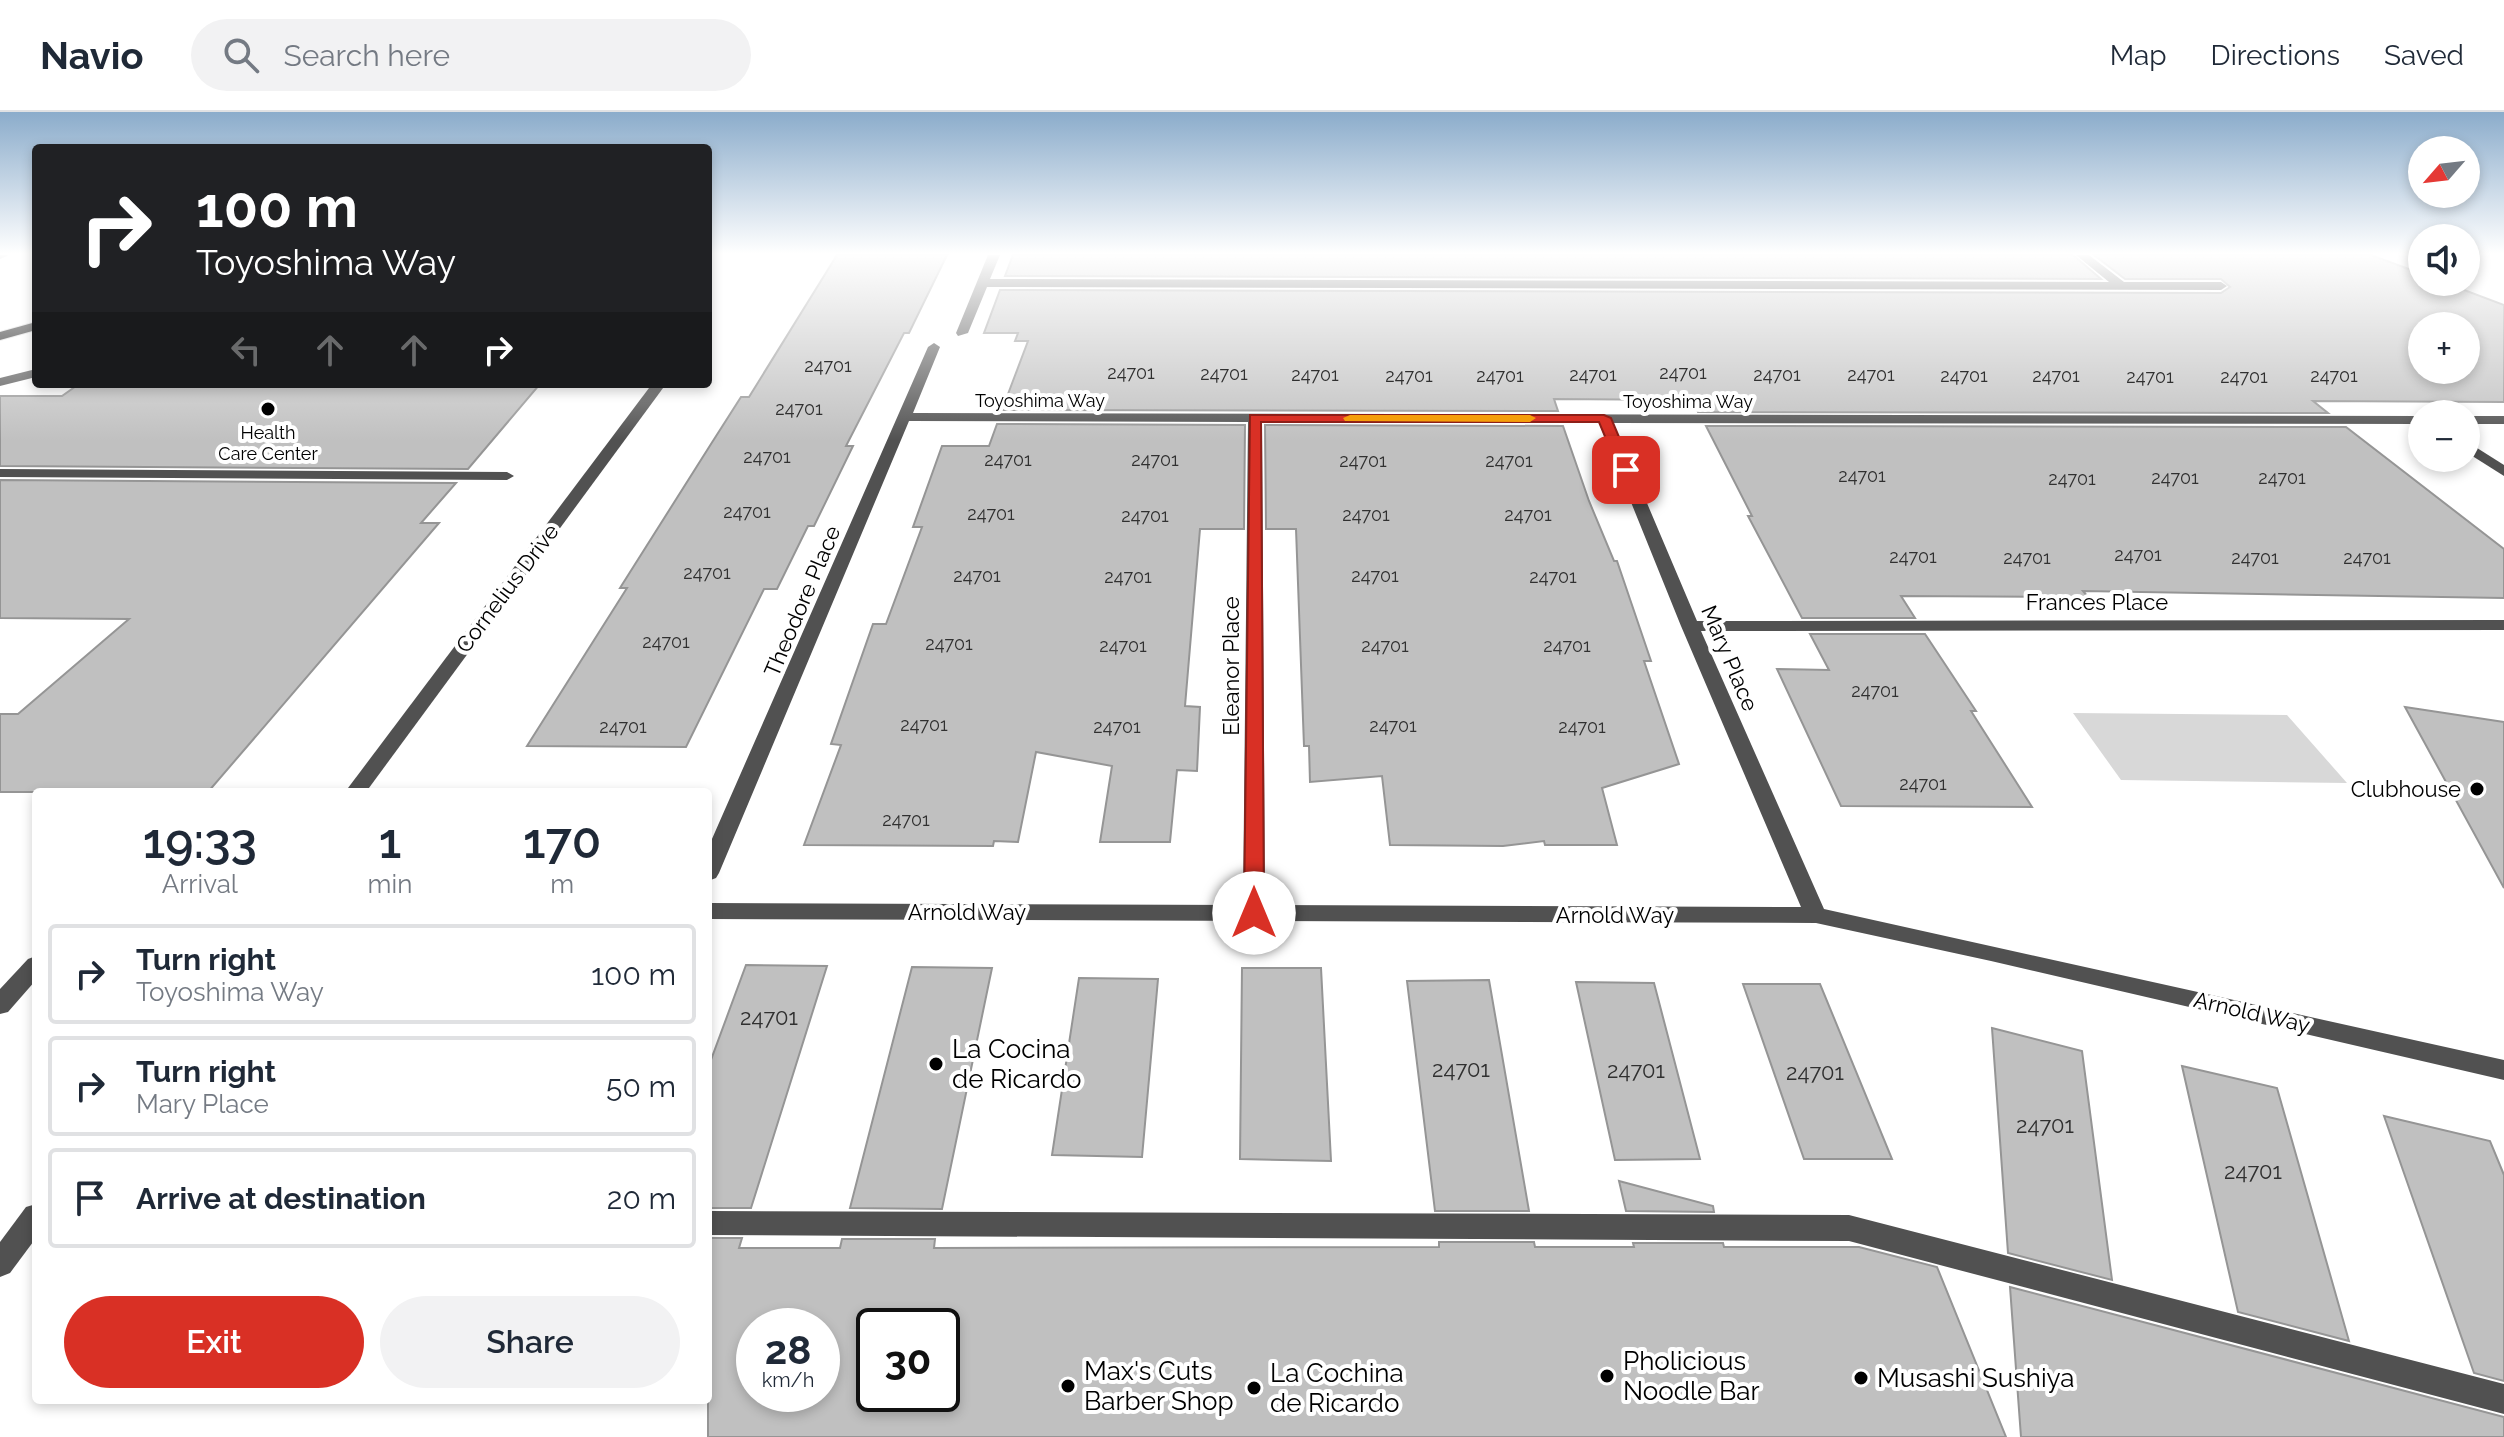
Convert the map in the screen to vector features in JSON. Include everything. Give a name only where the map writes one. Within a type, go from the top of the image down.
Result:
[{"type":"main road","points":[[0,336],[32,327]]},
{"type":"street","points":[[962,333],[969,317]]},
{"type":"street","name":"Theodore Place","points":[[712,864],[934,347]]},
{"type":"street","points":[[0,382],[32,374]]},
{"type":"street","name":"Cornelius Drive","points":[[358,788],[656,388]]},
{"type":"street","name":"Toyoshima Way","points":[[906,417],[2408,420]]},
{"type":"street","name":"Eleanor Place","points":[[1254,913],[1255,418]]},
{"type":"street","name":"Mary Place","points":[[1604,418],[1690,626],[1816,915]]},
{"type":"street","points":[[2480,420],[2504,420]]},
{"type":"street","points":[[2480,455],[2504,472]]},
{"type":"street","points":[[0,473],[507,476]]},
{"type":"street","name":"Frances Place","points":[[1690,626],[2504,625]]},
{"type":"street","name":"Arnold Way","points":[[712,911],[1816,915],[2504,1070]]},
{"type":"street","points":[[0,1005],[32,969]]},
{"type":"street","points":[[0,1264],[32,1222]]},
{"type":"street","points":[[712,1223],[1849,1228],[2504,1399]]},
{"type":"shaded area","points":[[2073,713],[2287,715],[2347,783],[2121,780]]},
{"type":"building","points":[[799,317],[917,317],[909,333],[904,333],[846,446],[853,446],[814,526],[808,526],[777,589],[764,589],[686,747],[527,746],[627,588],[620,588],[741,397],[749,397]]},
{"type":"building","points":[[990,317],[2408,317],[2408,384],[2480,384],[2480,317],[2504,317],[2504,402],[2313,401],[2328,413],[1698,412],[1692,400],[1554,399],[1558,411],[1002,410],[1028,341],[1015,341],[1018,333],[984,333]]},
{"type":"building","points":[[73,388],[537,388],[468,469],[0,466],[0,396],[62,396]]},
{"type":"building","points":[[997,424],[1245,425],[1244,529],[1200,529],[1185,706],[1200,707],[1197,771],[1177,770],[1170,842],[1100,842],[1112,766],[1036,752],[1018,842],[994,841],[993,846],[804,845],[841,745],[831,744],[873,624],[886,624],[922,527],[913,527],[942,446],[989,446]]},
{"type":"building","points":[[1265,425],[1563,426],[1589,501],[1614,561],[1617,561],[1651,661],[1644,661],[1679,764],[1602,788],[1617,845],[1545,845],[1544,841],[1503,846],[1390,845],[1382,776],[1310,782],[1309,746],[1304,746],[1296,529],[1266,529]]},
{"type":"building","points":[[1706,426],[2346,427],[2504,549],[2504,598],[2083,591],[2088,597],[1901,596],[1915,618],[1802,618],[1748,516],[1752,516]]},
{"type":"building","points":[[0,480],[456,483],[421,523],[439,523],[211,788],[32,788],[32,792],[0,792],[0,714],[18,714],[129,619],[0,618]]},
{"type":"building","points":[[1810,634],[1925,634],[1976,711],[1971,711],[2032,807],[1841,806],[1777,669],[1829,670]]},
{"type":"building","name":"Clubhouse","points":[[2405,707],[2504,722],[2504,888]]},
{"type":"building","points":[[746,965],[827,966],[751,1208],[712,1208],[712,1057]]},
{"type":"building","points":[[912,967],[992,968],[942,1209],[850,1208]]},
{"type":"building","points":[[1242,968],[1321,968],[1331,1161],[1240,1159]]},
{"type":"building","points":[[1079,978],[1158,979],[1142,1157],[1052,1155]]},
{"type":"building","points":[[1489,980],[1529,1211],[1435,1211],[1407,981]]},
{"type":"building","points":[[1576,982],[1654,983],[1700,1159],[1615,1160]]},
{"type":"building","points":[[1743,984],[1820,984],[1892,1159],[1804,1159]]},
{"type":"building","points":[[1992,1028],[2082,1051],[2112,1280],[2008,1253]]},
{"type":"building","points":[[2182,1066],[2277,1088],[2349,1341],[2238,1312]]},
{"type":"building","points":[[2384,1116],[2490,1141],[2504,1175],[2504,1381],[2474,1373]]},
{"type":"building","points":[[1619,1181],[1713,1206],[1714,1212],[1626,1211]]},
{"type":"building","points":[[712,1238],[742,1238],[739,1248],[840,1248],[842,1239],[935,1239],[934,1248],[1439,1247],[1439,1242],[1534,1242],[1535,1247],[1634,1247],[1633,1243],[1723,1243],[1724,1247],[1859,1247],[1937,1267],[2006,1437],[708,1437],[708,1404],[712,1404]]},
{"type":"building","points":[[2010,1287],[2504,1417],[2504,1437],[2021,1437]]},
{"type":"slow traffic","points":[[1350,418],[1530,418]]},
{"type":"place","name":"Health Care Center","points":[[268,409]]},
{"type":"place","name":"Clubhouse","points":[[2477,789]]},
{"type":"place","name":"La Cocina de Ricardo","points":[[936,1064]]},
{"type":"place","name":"Pholicious Noodle Bar","points":[[1607,1376]]},
{"type":"place","name":"Musashi Sushiya","points":[[1861,1378]]},
{"type":"place","name":"Max's Cuts Barber Shop","points":[[1068,1386]]},
{"type":"place","name":"La Cochina de Ricardo","points":[[1254,1388]]},
{"type":"route","points":[[1254,913],[1255,418],[1604,418],[1626,470]]}]
